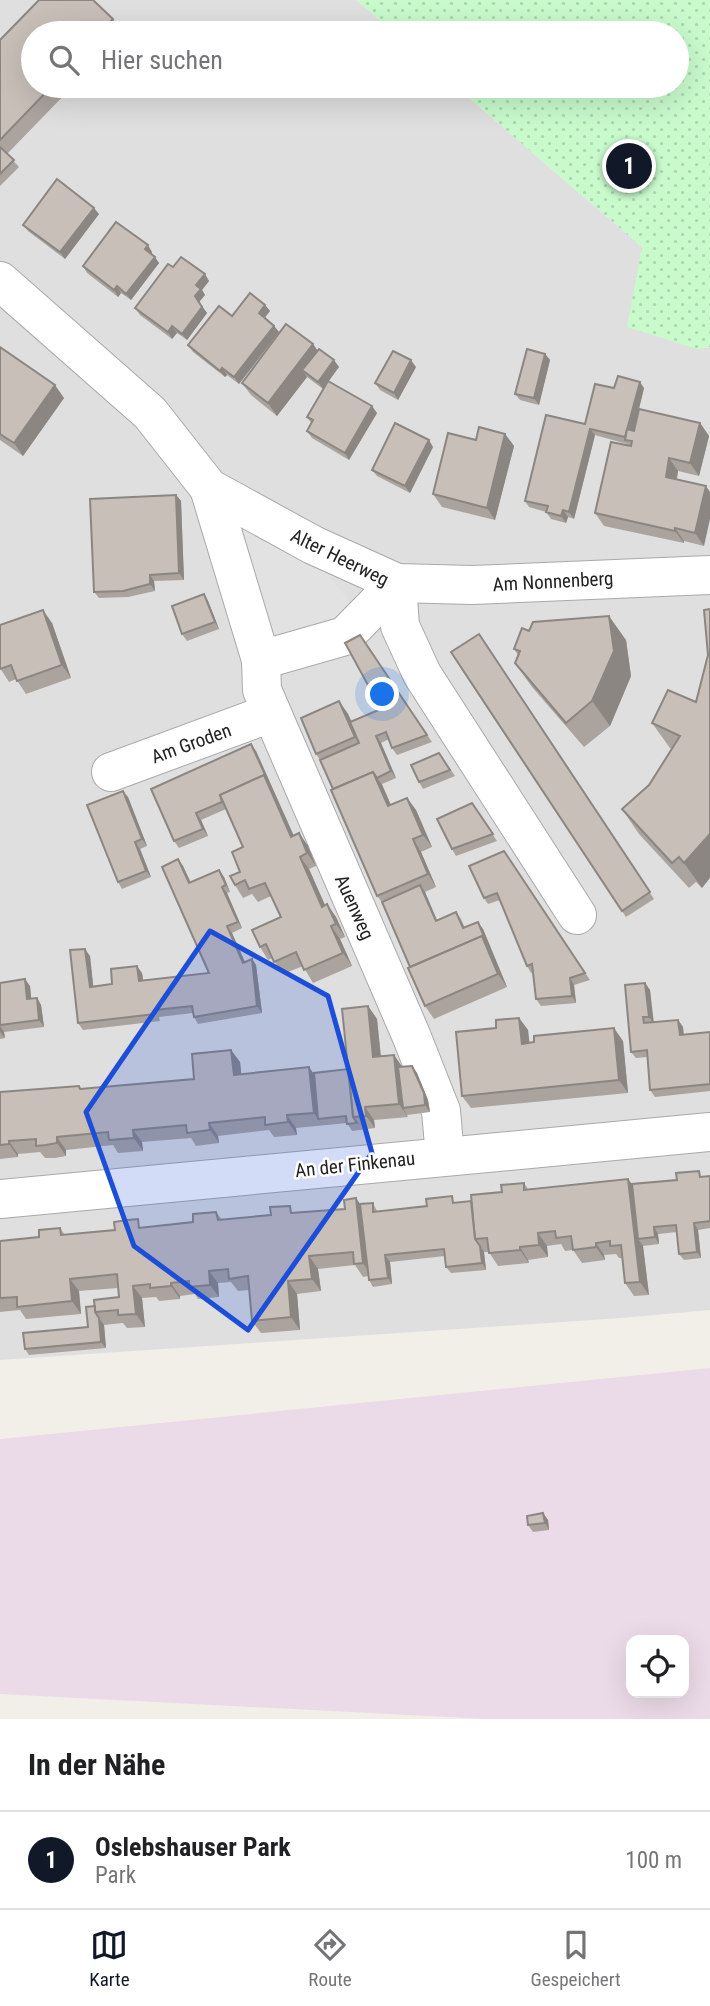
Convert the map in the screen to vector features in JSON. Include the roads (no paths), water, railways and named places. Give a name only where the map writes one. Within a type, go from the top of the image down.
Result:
[{"type":"street","name":"Alter Heerweg","points":[[0,281],[150,413],[209,488],[261,660],[345,636],[397,583],[313,545],[209,488]]},
{"type":"street","name":"Am Nonnenberg","points":[[397,583],[471,585],[710,575]]},
{"type":"street","points":[[397,583],[400,626],[422,674],[577,915]]},
{"type":"street","name":"Auenweg","points":[[261,660],[262,690],[274,721],[411,1035],[441,1111],[445,1156]]},
{"type":"street","name":"Am Groden","points":[[111,772],[274,721]]},
{"type":"street","name":"An der Finkenau","points":[[0,1199],[710,1132]]},
{"type":"place","name":"Oslebshauser Park","points":[[629,166]]}]
